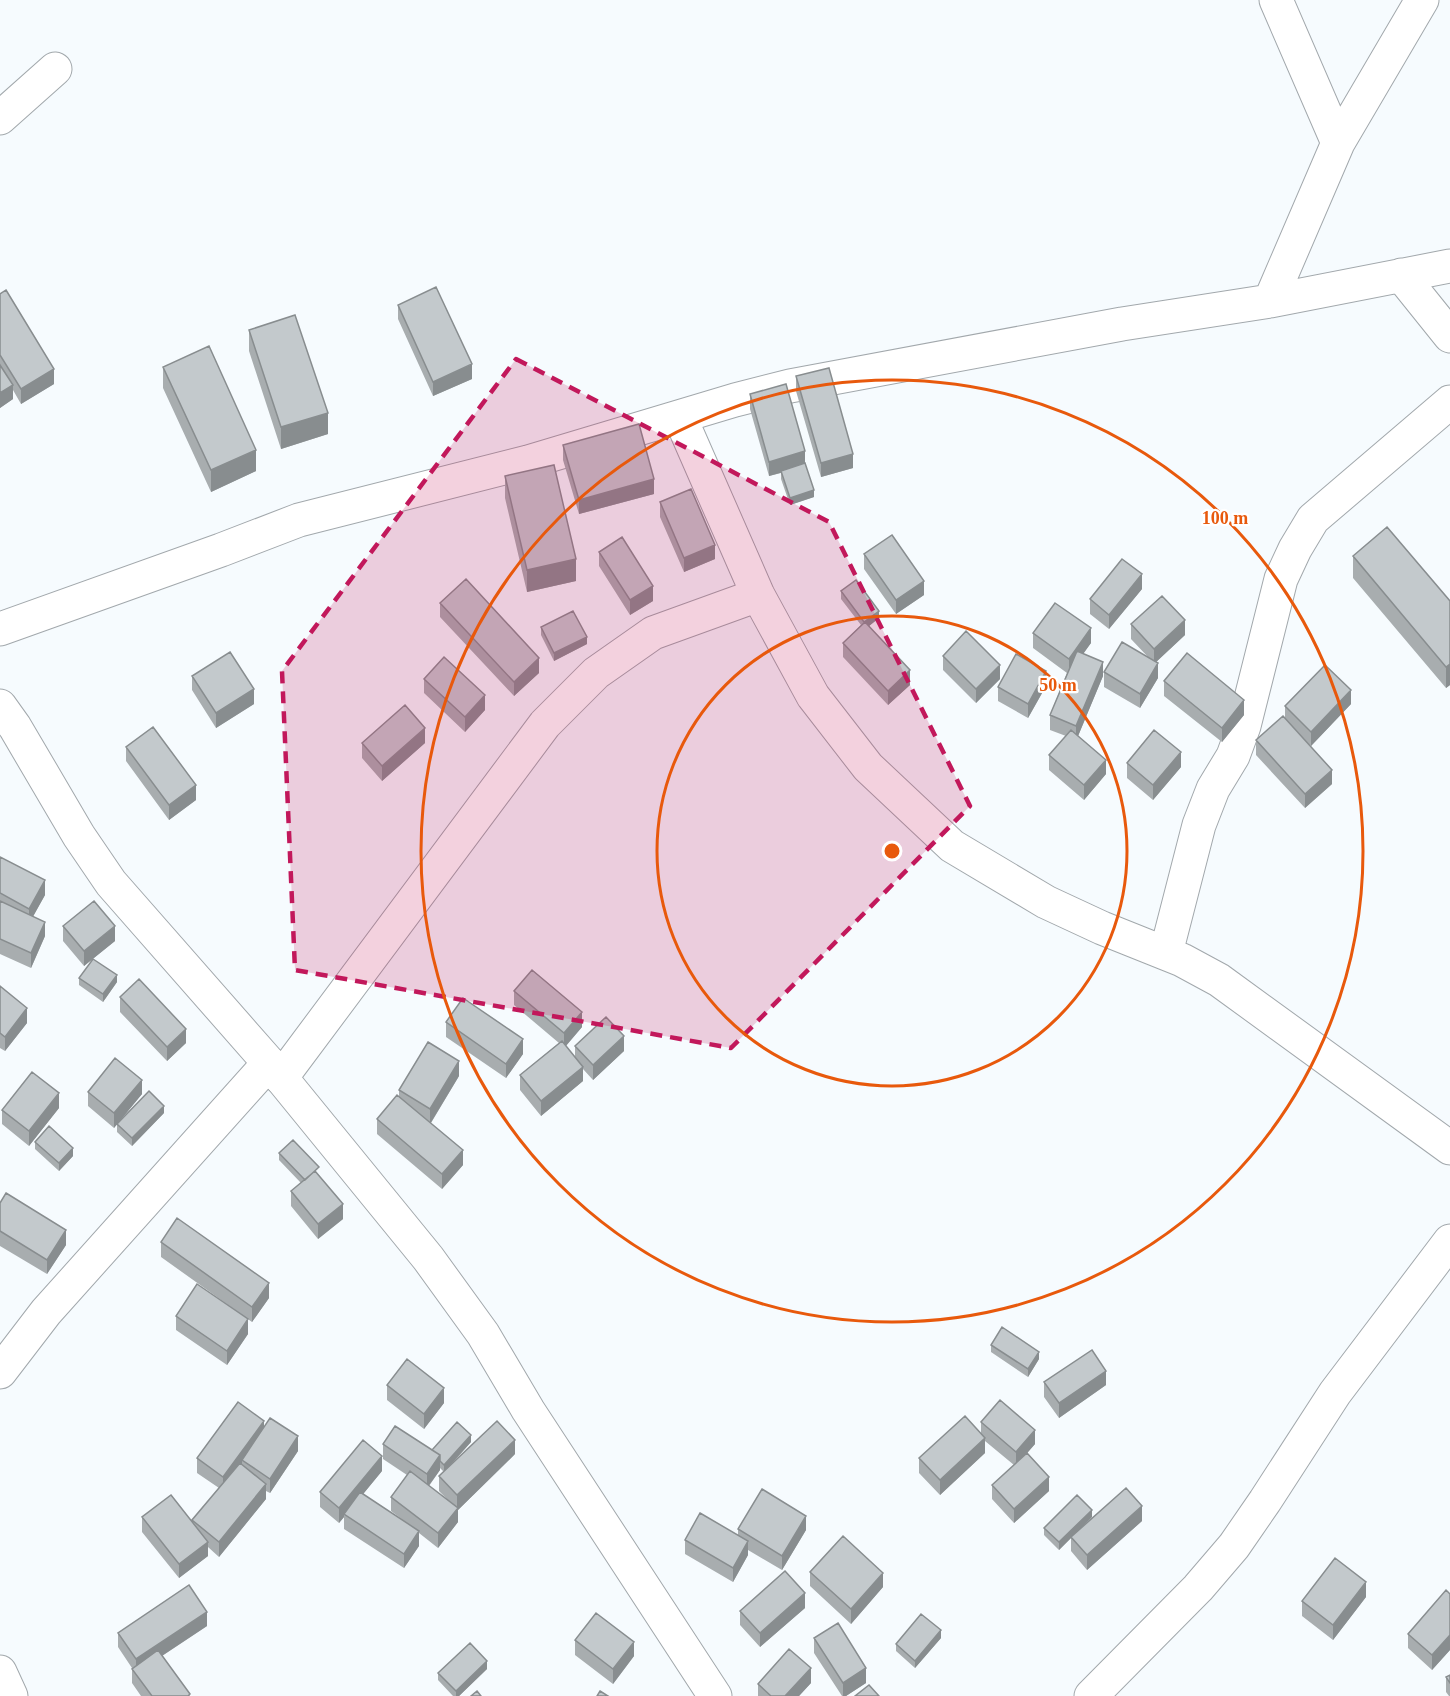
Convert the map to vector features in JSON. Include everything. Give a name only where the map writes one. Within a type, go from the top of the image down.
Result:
[{"type":"street","points":[[1276,0],[1338,143]]},
{"type":"street","points":[[1270,301],[1338,143],[1422,0]]},
{"type":"street","points":[[0,118],[55,69]]},
{"type":"street","points":[[0,629],[222,550],[299,520],[528,462],[735,400],[801,384],[1122,324],[1270,301],[1450,266]]},
{"type":"street","points":[[1401,276],[1450,336]]},
{"type":"street","points":[[1166,953],[1199,825],[1213,789],[1233,756],[1244,726],[1281,579],[1295,549],[1313,519],[1450,402]]},
{"type":"street","points":[[680,417],[758,596],[813,696],[868,767],[952,846],[1046,902],[1102,928],[1182,960],[1219,980],[1450,1148]]},
{"type":"street","points":[[0,1372],[46,1312],[275,1071],[544,724],[596,673],[653,633],[758,596]]},
{"type":"street","points":[[0,706],[15,727],[79,836],[111,883],[275,1071],[428,1258],[483,1334],[528,1410],[715,1696]]},
{"type":"street","points":[[1091,1696],[1198,1588],[1234,1546],[1335,1393],[1450,1241]]},
{"type":"street","points":[[0,1672],[12,1696]]},
{"type":"highlighted area","points":[[516,359],[829,522],[970,806],[731,1048],[295,970],[282,671]]},
{"type":"building","points":[[436,287],[472,364],[433,382],[398,305]]},
{"type":"building","points":[[6,290],[54,369],[21,389],[0,355],[0,294]]},
{"type":"building","points":[[295,315],[328,413],[281,427],[249,330]]},
{"type":"building","points":[[209,346],[256,450],[211,470],[163,367]]},
{"type":"building","points":[[0,365],[13,385],[0,393]]},
{"type":"building","points":[[829,368],[853,454],[821,463],[796,376]]},
{"type":"building","points":[[786,384],[805,451],[769,462],[750,394]]},
{"type":"building","points":[[639,424],[654,479],[579,500],[563,445]]},
{"type":"building","points":[[805,463],[814,490],[790,498],[781,471]]},
{"type":"building","points":[[554,465],[576,559],[527,570],[505,476]]},
{"type":"building","points":[[691,489],[715,545],[684,558],[660,502]]},
{"type":"building","points":[[1387,527],[1450,601],[1450,664],[1446,667],[1353,556]]},
{"type":"building","points":[[892,535],[924,581],[896,600],[864,554]]},
{"type":"building","points":[[622,537],[653,586],[630,600],[599,552]]},
{"type":"building","points":[[1122,559],[1142,574],[1109,615],[1090,599]]},
{"type":"building","points":[[466,579],[539,658],[514,682],[440,603]]},
{"type":"building","points":[[856,580],[879,611],[864,622],[841,591]]},
{"type":"building","points":[[1162,596],[1185,620],[1154,649],[1131,624]]},
{"type":"building","points":[[1055,603],[1091,628],[1069,659],[1033,633]]},
{"type":"building","points":[[573,611],[587,637],[554,653],[541,627]]},
{"type":"building","points":[[865,622],[910,670],[888,691],[843,643]]},
{"type":"building","points":[[966,631],[1000,665],[976,689],[943,656]]},
{"type":"building","points":[[1122,642],[1158,663],[1140,694],[1104,672]]},
{"type":"building","points":[[1077,651],[1103,662],[1076,726],[1050,715]]},
{"type":"building","points":[[230,652],[254,689],[216,713],[192,676]]},
{"type":"building","points":[[1187,653],[1244,700],[1222,728],[1164,681]]},
{"type":"building","points":[[1016,654],[1046,671],[1028,704],[998,687]]},
{"type":"building","points":[[444,657],[485,695],[465,717],[424,679]]},
{"type":"building","points":[[1325,665],[1351,690],[1311,732],[1285,706]]},
{"type":"building","points":[[405,705],[425,728],[382,766],[362,743]]},
{"type":"building","points":[[1283,716],[1332,770],[1305,794],[1256,740]]},
{"type":"building","points":[[153,727],[196,785],[169,805],[126,747]]},
{"type":"building","points":[[1071,730],[1106,760],[1084,785],[1049,755]]},
{"type":"building","points":[[1154,730],[1181,752],[1153,785],[1127,763]]},
{"type":"building","points":[[0,857],[45,880],[29,909],[0,893]]},
{"type":"building","points":[[0,901],[45,922],[31,953],[0,939]]},
{"type":"building","points":[[94,901],[115,926],[84,951],[63,926]]},
{"type":"building","points":[[93,959],[117,975],[103,994],[79,978]]},
{"type":"building","points":[[532,970],[582,1012],[564,1033],[514,991]]},
{"type":"building","points":[[139,979],[186,1029],[167,1047],[120,997]]},
{"type":"building","points":[[0,986],[27,1008],[5,1037],[0,1033]]},
{"type":"building","points":[[463,998],[523,1039],[506,1064],[446,1022]]},
{"type":"building","points":[[606,1017],[624,1036],[593,1065],[575,1046]]},
{"type":"building","points":[[562,1041],[583,1067],[541,1101],[520,1075]]},
{"type":"building","points":[[428,1042],[459,1061],[430,1109],[399,1090]]},
{"type":"building","points":[[115,1058],[142,1080],[114,1113],[88,1092]]},
{"type":"building","points":[[32,1072],[59,1093],[29,1131],[2,1110]]},
{"type":"building","points":[[149,1091],[164,1106],[132,1138],[117,1124]]},
{"type":"building","points":[[397,1095],[463,1150],[442,1174],[377,1119]]},
{"type":"building","points":[[49,1126],[73,1148],[59,1163],[35,1142]]},
{"type":"building","points":[[293,1140],[319,1167],[305,1180],[279,1153]]},
{"type":"building","points":[[315,1171],[343,1204],[318,1224],[291,1191]]},
{"type":"building","points":[[6,1193],[66,1230],[47,1260],[0,1231],[0,1203]]},
{"type":"building","points":[[177,1218],[269,1283],[252,1307],[161,1242]]},
{"type":"building","points":[[197,1284],[248,1319],[227,1351],[176,1316]]},
{"type":"building","points":[[1002,1327],[1039,1352],[1028,1369],[991,1345]]},
{"type":"building","points":[[1092,1350],[1106,1371],[1059,1403],[1044,1382]]},
{"type":"building","points":[[407,1359],[444,1388],[424,1414],[387,1385]]},
{"type":"building","points":[[1000,1400],[1035,1430],[1016,1452],[981,1422]]},
{"type":"building","points":[[238,1402],[264,1421],[223,1477],[197,1458]]},
{"type":"building","points":[[965,1416],[985,1438],[940,1480],[919,1458]]},
{"type":"building","points":[[270,1418],[298,1436],[270,1479],[242,1460]]},
{"type":"building","points":[[497,1421],[515,1440],[457,1495],[439,1476]]},
{"type":"building","points":[[457,1422],[471,1435],[444,1465],[440,1461],[440,1455],[432,1450]]},
{"type":"building","points":[[395,1426],[440,1455],[427,1474],[383,1444]]},
{"type":"building","points":[[363,1440],[382,1456],[339,1508],[320,1492]]},
{"type":"building","points":[[1027,1453],[1049,1477],[1014,1509],[992,1485]]},
{"type":"building","points":[[240,1463],[266,1484],[219,1542],[192,1520]]},
{"type":"building","points":[[410,1471],[458,1508],[438,1533],[391,1497]]},
{"type":"building","points":[[1126,1488],[1142,1506],[1087,1555],[1071,1537]]},
{"type":"building","points":[[762,1489],[806,1516],[782,1556],[738,1529]]},
{"type":"building","points":[[360,1492],[419,1531],[404,1554],[344,1514]]},
{"type":"building","points":[[171,1495],[208,1542],[179,1564],[142,1517]]},
{"type":"building","points":[[1077,1495],[1092,1510],[1059,1542],[1044,1528]]},
{"type":"building","points":[[700,1513],[748,1541],[733,1568],[685,1540]]},
{"type":"building","points":[[843,1536],[883,1573],[851,1609],[810,1572]]},
{"type":"building","points":[[1335,1558],[1366,1582],[1333,1625],[1302,1601]]},
{"type":"building","points":[[785,1571],[805,1593],[760,1633],[740,1611]]},
{"type":"building","points":[[189,1585],[207,1612],[136,1659],[118,1633]]},
{"type":"building","points":[[1446,1590],[1450,1594],[1450,1635],[1432,1655],[1408,1634]]},
{"type":"building","points":[[596,1613],[634,1642],[613,1669],[575,1640]]},
{"type":"building","points":[[921,1614],[941,1630],[915,1661],[896,1644]]},
{"type":"building","points":[[838,1623],[866,1668],[843,1683],[814,1638]]},
{"type":"building","points":[[470,1643],[487,1661],[456,1691],[438,1673]]},
{"type":"building","points":[[789,1649],[811,1668],[785,1696],[771,1696],[758,1684]]},
{"type":"building","points":[[158,1650],[190,1694],[188,1696],[152,1696],[132,1669]]},
{"type":"building","points":[[869,1685],[879,1696],[855,1696]]},
{"type":"building","points":[[477,1691],[481,1696],[471,1696]]},
{"type":"building","points":[[600,1691],[608,1696],[597,1696]]}]
